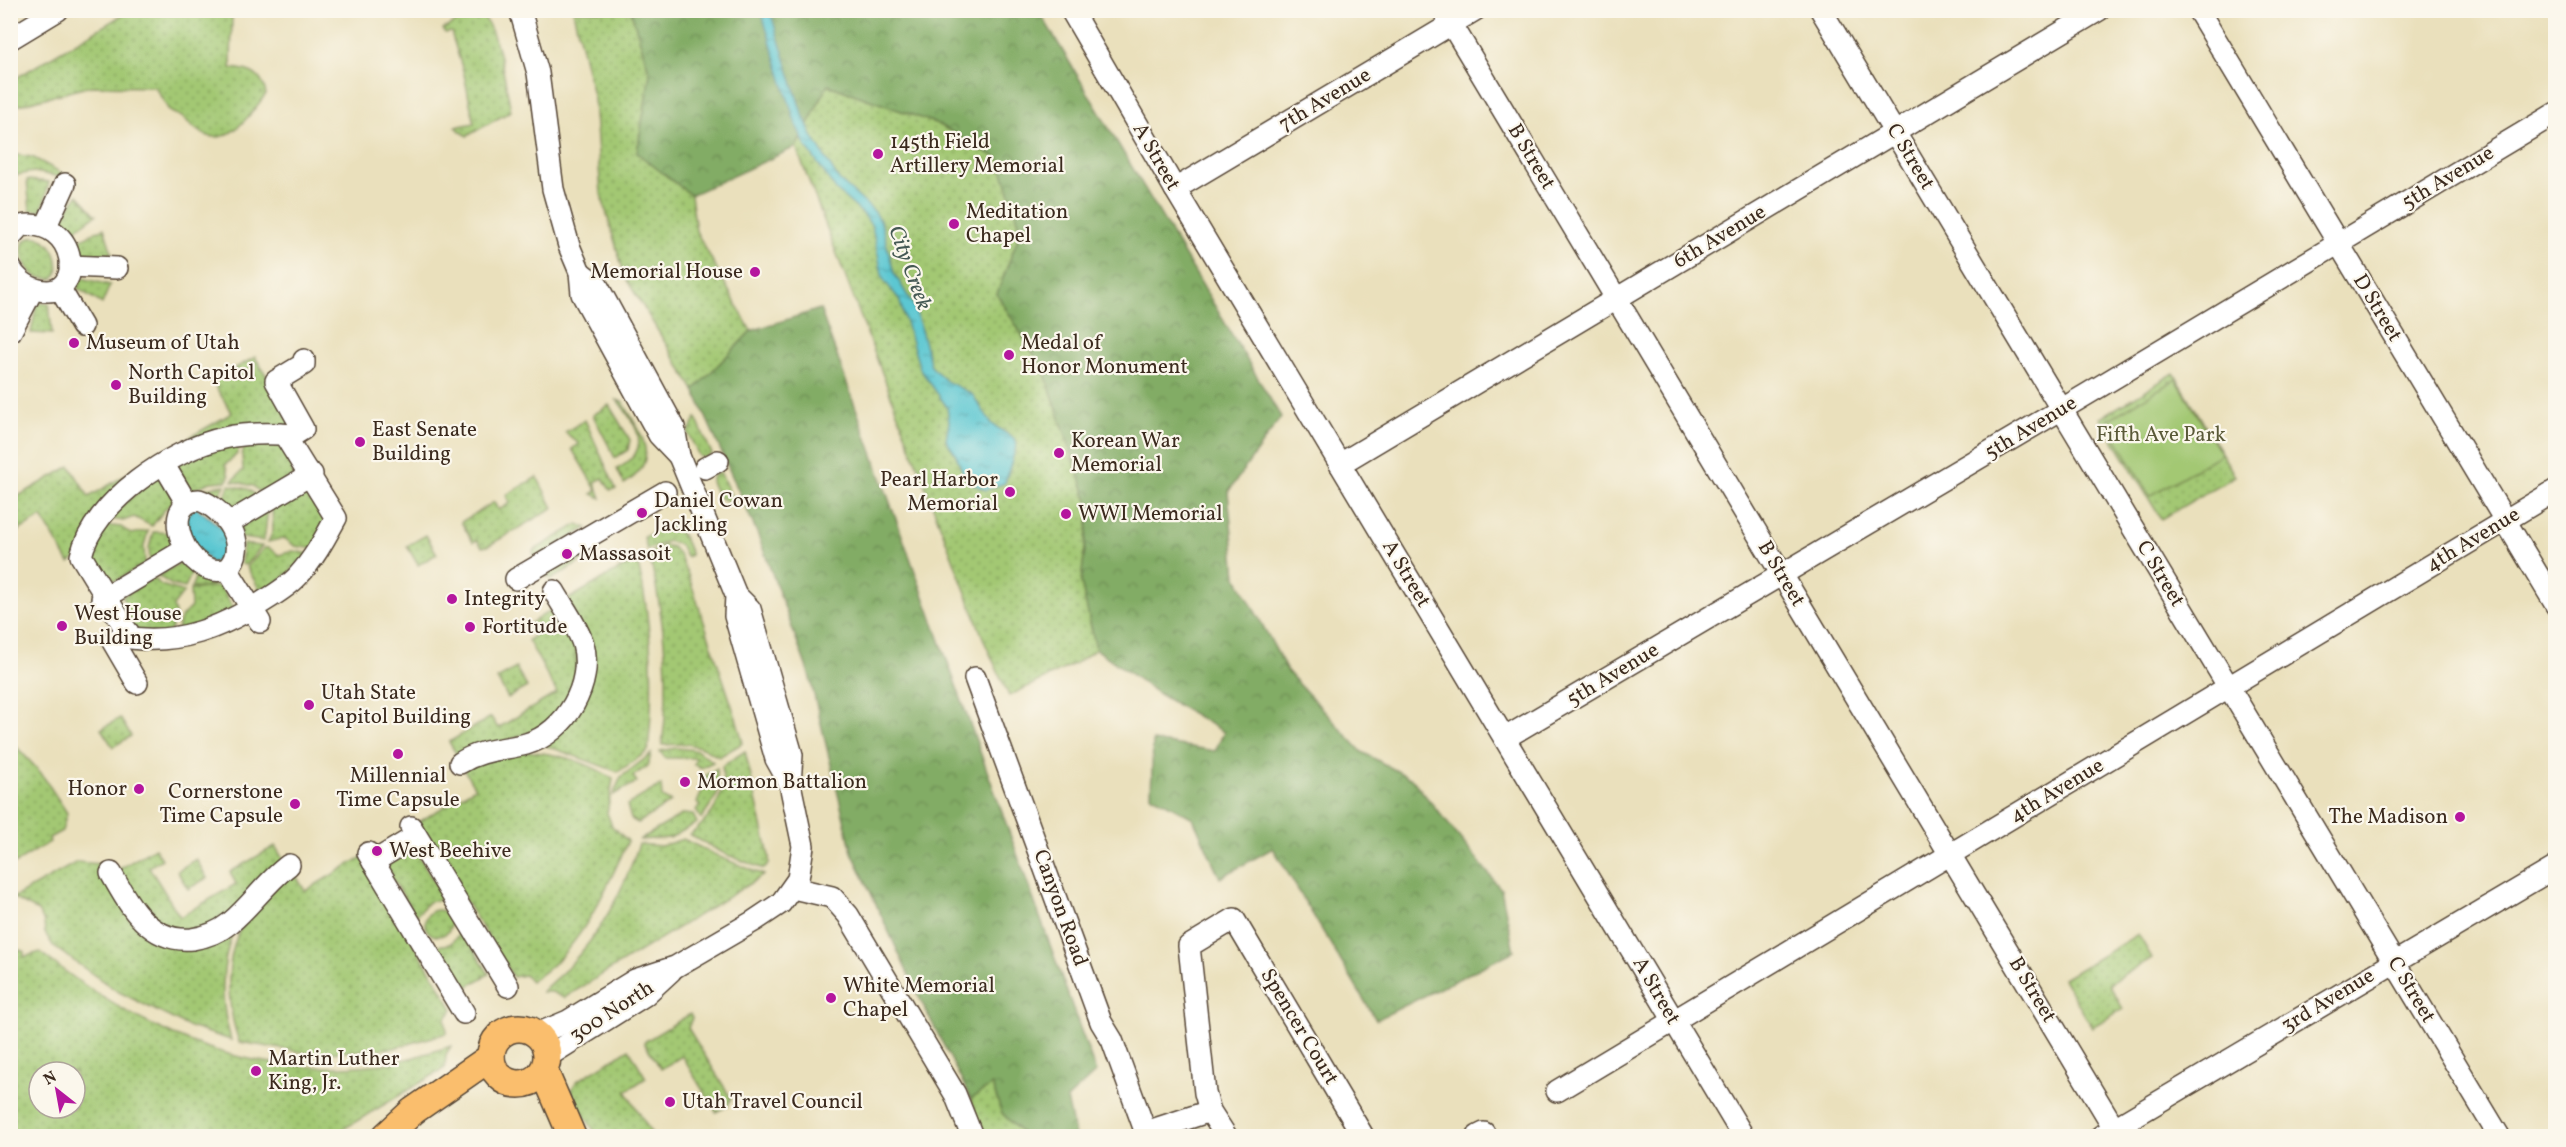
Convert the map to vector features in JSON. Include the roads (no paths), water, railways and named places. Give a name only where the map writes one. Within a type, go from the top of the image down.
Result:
[{"type":"main road","name":"300 North","points":[[387,1137],[421,1125],[524,1064]]},
{"type":"main road","points":[[524,1064],[566,1137]]},
{"type":"main road","points":[[524,1064],[572,1137]]},
{"type":"street","points":[[10,39],[58,10]]},
{"type":"street","points":[[520,10],[538,74],[556,199],[569,246],[580,272],[582,294],[659,435],[679,456],[736,595],[735,616],[776,759],[790,784],[804,854],[794,888],[832,897],[848,915],[955,1094],[972,1137]]},
{"type":"street","name":"A Street","points":[[1071,10],[1175,189],[1743,1137]]},
{"type":"street","name":"7th Avenue","points":[[1175,189],[1448,18],[1475,10]]},
{"type":"street","name":"C Street","points":[[1821,10],[2499,1137]]},
{"type":"street","name":"6th Avenue","points":[[1340,464],[2099,10]]},
{"type":"street","name":"D Street","points":[[2198,10],[2556,604]]},
{"type":"street","name":"B Street","points":[[1448,18],[1950,855],[2112,1134]]},
{"type":"street","name":"5th Avenue","points":[[1504,738],[2061,410],[2556,113]]},
{"type":"street","points":[[46,226],[65,184]]},
{"type":"street","points":[[10,267],[22,282],[33,289],[47,292],[60,289],[69,277],[69,254],[64,242],[46,226],[34,223],[14,224]]},
{"type":"street","points":[[70,266],[117,268]]},
{"type":"street","points":[[10,331],[33,289]]},
{"type":"street","points":[[60,289],[82,326]]},
{"type":"street","points":[[293,435],[246,434],[198,446],[165,465],[114,500],[84,544],[81,556],[104,598],[131,638],[147,640],[190,636],[256,615],[297,578],[321,546],[336,518],[287,439],[303,429],[276,381],[304,364],[304,360]]},
{"type":"street","points":[[165,465],[186,502]]},
{"type":"street","points":[[229,523],[311,475]]},
{"type":"street","name":"4th Avenue","points":[[1557,1091],[2556,490]]},
{"type":"street","points":[[516,579],[665,492]]},
{"type":"street","points":[[199,500],[208,503],[229,523],[237,550],[235,559],[227,569],[220,571],[205,568],[186,549],[178,522],[181,507],[186,502],[199,500]]},
{"type":"street","points":[[104,598],[186,549]]},
{"type":"street","points":[[227,569],[256,615]]},
{"type":"street","points":[[460,763],[490,749],[528,744],[547,733],[572,710],[583,685],[583,644],[554,591]]},
{"type":"street","points":[[128,632],[113,642],[137,683]]},
{"type":"street","name":"Canyon Road","points":[[975,678],[1101,1022],[1112,1040],[1147,1134]]},
{"type":"street","points":[[464,1013],[370,858],[413,832],[508,986]]},
{"type":"street","points":[[111,873],[132,909],[149,927],[162,936],[178,940],[214,934],[228,925],[246,908],[258,891],[289,864]]},
{"type":"street","name":"3rd Avenue","points":[[2112,1134],[2394,962],[2556,867]]},
{"type":"street","name":"300 North","points":[[524,1064],[645,995],[675,966],[781,903],[794,888]]},
{"type":"street","name":"Spencer Court","points":[[1210,1111],[1203,1081],[1189,946],[1234,919],[1364,1137]]},
{"type":"street","points":[[1147,1134],[1210,1111],[1226,1137]]},
{"type":"water","points":[[761,11],[770,11],[801,110],[812,136],[839,180],[875,212],[881,222],[894,273],[915,308],[931,366],[946,381],[972,394],[992,424],[1015,439],[1017,444],[1005,483],[986,490],[973,484],[964,475],[955,453],[946,440],[949,422],[947,407],[920,369],[899,299],[883,279],[872,226],[863,214],[836,190],[805,145],[795,122]]},
{"type":"water","points":[[196,507],[224,530],[229,557],[211,563],[190,540],[186,516]]},
{"type":"place","name":"145th Field Artillery Memorial","points":[[878,154]]},
{"type":"place","name":"Meditation Chapel","points":[[954,224]]},
{"type":"place","name":"Memorial House","points":[[755,272]]},
{"type":"place","name":"Museum of Utah","points":[[74,343]]},
{"type":"place","name":"Medal of Honor Monument","points":[[1009,355]]},
{"type":"place","name":"North Capitol Building","points":[[116,385]]},
{"type":"place","name":"East Senate Building","points":[[360,442]]},
{"type":"place","name":"Korean War Memorial","points":[[1059,453]]},
{"type":"place","name":"Pearl Harbor Memorial","points":[[1010,492]]},
{"type":"place","name":"Daniel Cowan Jackling","points":[[642,513]]},
{"type":"place","name":"WWI Memorial","points":[[1066,514]]},
{"type":"place","name":"Massasoit","points":[[567,554]]},
{"type":"place","name":"Integrity","points":[[452,599]]},
{"type":"place","name":"West House Building","points":[[62,626]]},
{"type":"place","name":"Fortitude","points":[[470,627]]},
{"type":"place","name":"Utah State Capitol Building","points":[[309,705]]},
{"type":"place","name":"Millennial Time Capsule","points":[[398,754]]},
{"type":"place","name":"Mormon Battalion","points":[[685,782]]},
{"type":"place","name":"Honor","points":[[139,789]]},
{"type":"place","name":"Cornerstone Time Capsule","points":[[295,804]]},
{"type":"place","name":"The Madison","points":[[2460,817]]},
{"type":"place","name":"West Beehive","points":[[377,851]]},
{"type":"place","name":"White Memorial Chapel","points":[[831,998]]},
{"type":"place","name":"Martin Luther King, Jr.","points":[[256,1071]]},
{"type":"place","name":"Utah Travel Council","points":[[670,1102]]},
{"type":"water label","name":"City Creek","points":[[909,268]]},
{"type":"park label","name":"Fifth Ave Park","points":[[2161,435]]}]
